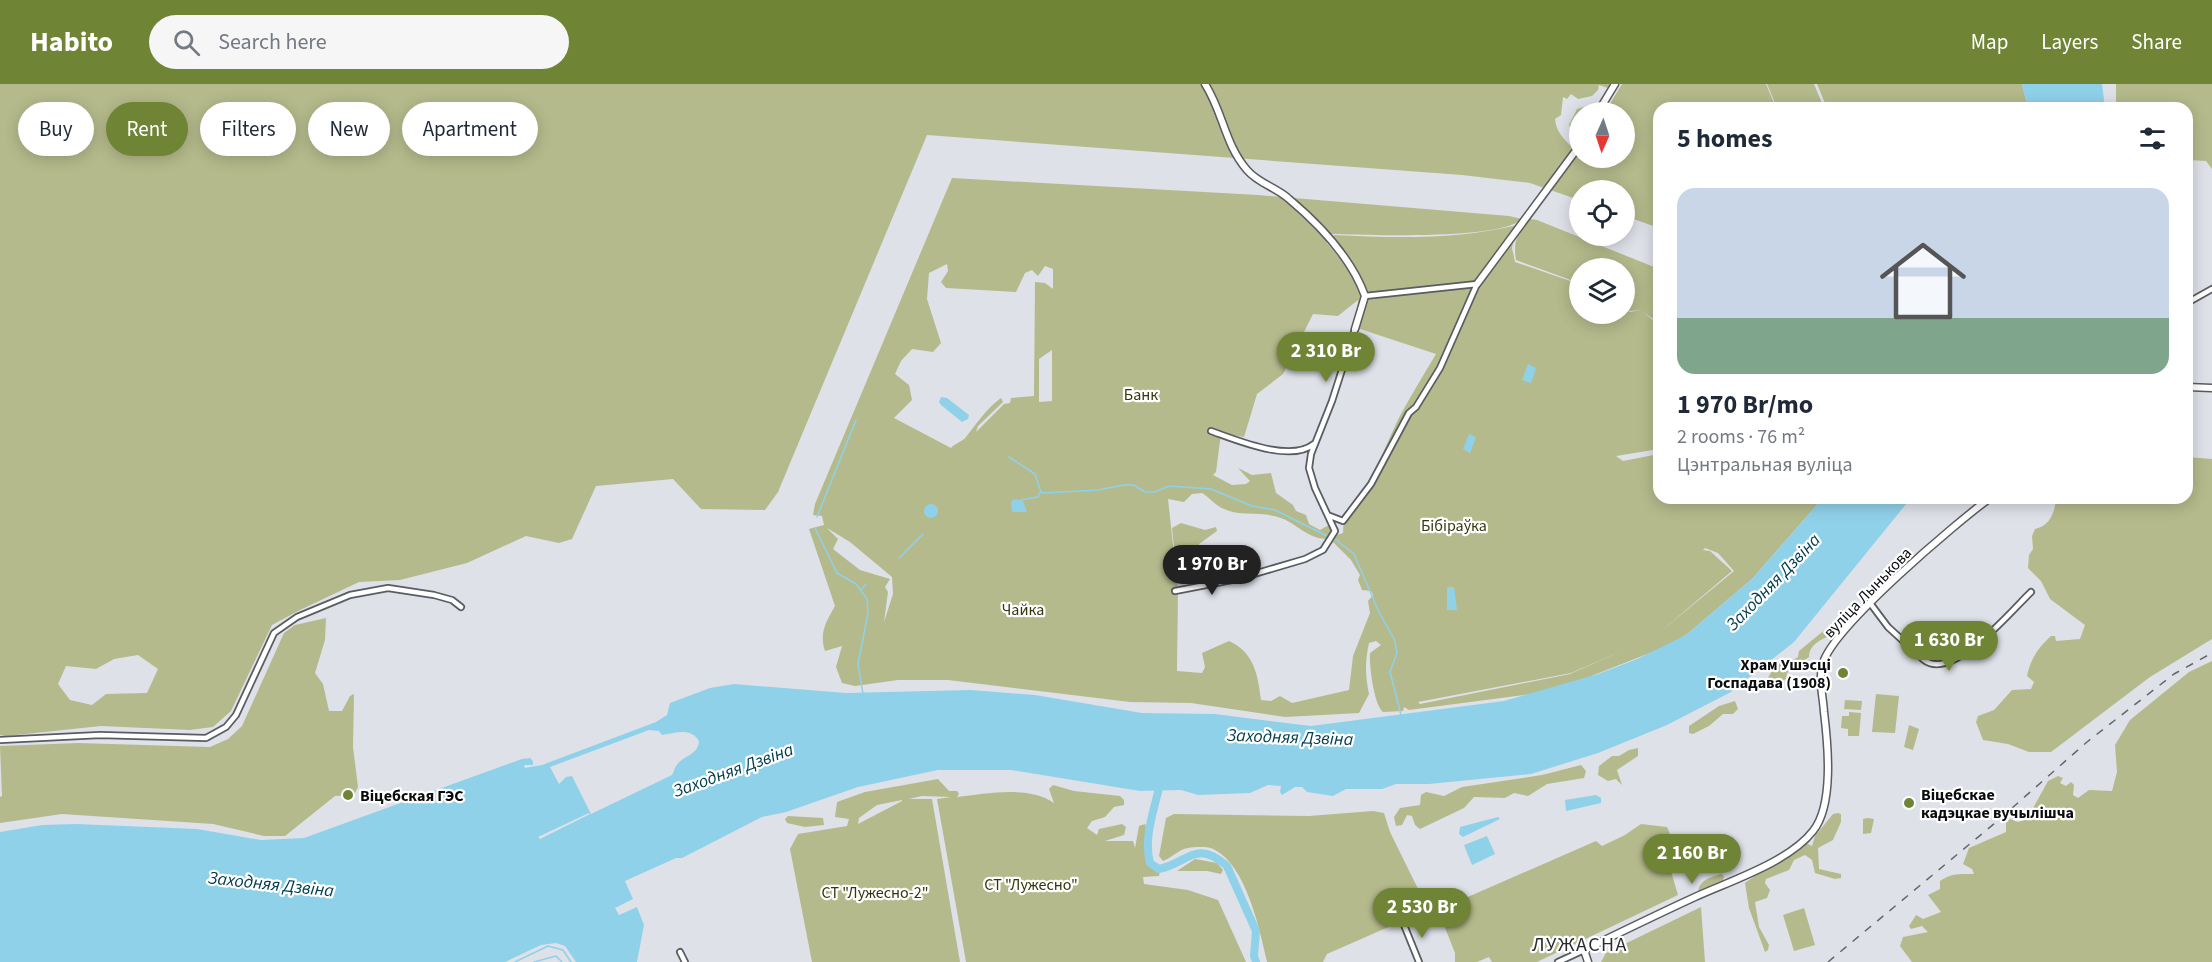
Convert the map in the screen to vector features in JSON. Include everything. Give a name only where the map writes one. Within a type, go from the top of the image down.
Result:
[{"type":"street","points":[[1205,84],[1215,100],[1232,151],[1260,182],[1288,198],[1332,240],[1356,274],[1365,296],[1309,468],[1321,502],[1330,516],[1335,531]]},
{"type":"street","points":[[1604,102],[1615,84]]},
{"type":"street","points":[[1175,591],[1237,579],[1305,559],[1323,550],[1371,484],[1409,413],[1440,368],[1477,284],[1569,160]]},
{"type":"street","points":[[1365,296],[1477,284]]},
{"type":"street","points":[[2193,300],[2212,289]]},
{"type":"street","points":[[2193,387],[2212,388]]},
{"type":"street","points":[[1211,431],[1279,451],[1308,449],[1317,443]]},
{"type":"street","name":"вуліца Лынькова","points":[[1584,950],[1758,868],[1790,851],[1811,834],[1824,813],[1826,791],[1827,744],[1821,674],[1823,661],[1843,633],[1870,603],[1957,523],[1982,504]]},
{"type":"street","points":[[1330,516],[1343,521]]},
{"type":"street","points":[[0,740],[100,735],[206,738],[226,727],[236,715],[274,633],[297,617],[350,595],[388,588],[434,595],[452,600],[461,607]]},
{"type":"street","points":[[1870,603],[1888,627],[1924,660],[1937,665],[1972,650],[2031,592]]},
{"type":"street","points":[[1404,925],[1419,962]]},
{"type":"street","points":[[1558,962],[1584,950],[1588,962]]},
{"type":"street","points":[[680,952],[685,962]]},
{"type":"green space","points":[[0,84],[1611,84],[1608,88],[1599,85],[1598,90],[1592,96],[1578,99],[1571,94],[1567,99],[1563,97],[1561,115],[1555,119],[1559,132],[1569,143],[1569,168],[1635,168],[1635,102],[1611,102],[1622,84],[1766,84],[1774,102],[1653,102],[1653,226],[1635,220],[1635,180],[1569,180],[1569,197],[1530,183],[1462,175],[927,135],[778,492],[765,510],[701,509],[673,479],[596,486],[572,539],[559,543],[526,536],[467,563],[400,580],[359,582],[272,625],[231,711],[213,727],[190,730],[101,726],[0,735]],"holes":[[[138,655],[158,669],[147,693],[106,694],[92,705],[70,700],[58,684],[66,666],[96,669],[114,659]]]},
{"type":"green space","points":[[1767,84],[1814,84],[1822,102],[1774,102]]},
{"type":"green space","points":[[1817,84],[2022,84],[2026,102],[1824,102]]},
{"type":"green space","points":[[2116,84],[2212,84],[2212,169],[2206,161],[2193,160],[2193,102],[2116,102]]},
{"type":"green space","points":[[952,178],[1258,195],[1509,216],[1522,219],[1509,226],[1461,233],[1331,234],[1327,243],[1342,261],[1329,242],[1334,235],[1449,236],[1494,230],[1517,225],[1512,248],[1515,262],[1569,281],[1569,324],[1635,324],[1635,311],[1641,310],[1635,311],[1635,259],[1653,267],[1653,319],[1643,312],[1653,320],[1653,450],[1616,456],[1623,461],[1653,455],[1653,504],[1818,504],[1752,579],[1686,635],[1660,649],[1581,680],[1532,694],[1409,710],[1404,707],[1403,711],[1383,712],[1377,702],[1370,666],[1370,653],[1381,645],[1376,641],[1369,643],[1366,668],[1369,694],[1359,713],[1285,717],[1191,703],[1130,702],[948,680],[898,680],[855,686],[842,683],[836,667],[842,646],[825,651],[823,645],[824,628],[835,606],[809,529],[824,525],[822,516],[813,515],[815,504]],"holes":[[[947,264],[948,271],[941,282],[946,288],[1016,292],[1025,273],[1032,270],[1038,276],[1045,266],[1053,269],[1053,289],[1045,283],[1035,282],[1034,396],[1011,398],[1010,403],[1004,404],[976,432],[978,426],[1003,402],[1001,398],[986,411],[964,439],[951,448],[894,418],[912,400],[909,385],[895,374],[901,361],[912,349],[933,352],[941,343],[927,299],[929,273]],[[1358,300],[1357,328],[1436,354],[1401,414],[1363,493],[1344,515],[1343,533],[1337,535],[1333,542],[1351,560],[1360,575],[1358,580],[1362,590],[1371,591],[1373,595],[1368,601],[1370,613],[1353,656],[1349,690],[1292,703],[1280,696],[1271,701],[1261,700],[1253,665],[1244,651],[1229,641],[1202,653],[1205,667],[1202,673],[1177,671],[1178,590],[1168,499],[1184,502],[1192,494],[1202,493],[1218,506],[1230,511],[1281,518],[1306,533],[1328,539],[1333,533],[1329,525],[1320,530],[1309,524],[1306,515],[1296,511],[1293,505],[1276,493],[1271,473],[1252,475],[1238,468],[1250,481],[1246,484],[1232,485],[1213,475],[1216,472],[1221,433],[1244,437],[1257,394],[1283,374],[1313,314],[1338,316]],[[1052,350],[1052,401],[1039,402],[1039,359]],[[827,528],[850,542],[892,577],[893,594],[884,622],[888,592],[885,587],[890,579],[860,570],[833,549],[838,539]],[[1705,548],[1718,553],[1734,571],[1660,632],[1732,571],[1710,551],[1703,550]],[[1626,649],[1570,674],[1420,704],[1418,702],[1571,673]]]},
{"type":"green space","points":[[1530,219],[1569,233],[1569,246],[1602,246],[1632,258],[1569,258],[1569,279],[1516,260],[1515,248],[1519,233]]},
{"type":"green space","points":[[2193,457],[2212,459],[2212,639],[2150,677],[2051,752],[2029,752],[2008,744],[1983,740],[1976,722],[1978,716],[1994,710],[2012,690],[2031,689],[2034,682],[2027,676],[2033,659],[2051,636],[2055,636],[2056,641],[2080,639],[2085,625],[2050,599],[2041,581],[2028,568],[2035,529],[2048,522],[2055,504],[2193,504]]},
{"type":"green space","points":[[1181,523],[1205,530],[1216,527],[1217,531],[1199,544],[1202,559],[1182,564],[1180,567],[1176,566],[1172,528]]},
{"type":"green space","points":[[326,618],[325,640],[315,673],[323,684],[329,711],[342,711],[350,696],[354,694],[353,747],[358,787],[354,795],[335,796],[285,836],[264,836],[213,824],[62,814],[0,823],[0,797],[2,796],[0,746],[78,743],[210,747],[228,739],[242,726],[284,633],[295,625]]},
{"type":"green space","points":[[1827,628],[1832,630],[1832,635],[1814,645],[1809,657],[1803,661],[1799,660],[1794,669],[1787,673],[1786,679],[1781,682],[1766,681],[1775,666],[1798,657],[1799,651]]},
{"type":"green space","points":[[2212,661],[2212,962],[1912,962],[1900,946],[1903,937],[1928,932],[1922,926],[1911,929],[1909,926],[1916,915],[1923,919],[1941,912],[1928,895],[1940,889],[1940,881],[1952,875],[1974,874],[1972,869],[1963,864],[1969,848],[2006,832],[2006,823],[2010,819],[2018,822],[2027,819],[2048,781],[2058,776],[2063,778],[2060,783],[2066,786],[2071,782],[2074,785],[2073,795],[2078,798],[2089,790],[2112,791],[2117,772],[2115,745],[2130,720],[2189,672]]},
{"type":"green space","points":[[1876,694],[1899,696],[1895,733],[1872,732]]},
{"type":"green space","points":[[1845,700],[1862,701],[1861,710],[1844,709]]},
{"type":"green space","points":[[1735,701],[1738,709],[1733,714],[1723,714],[1709,726],[1693,734],[1689,733],[1689,726],[1719,706]]},
{"type":"green space","points":[[1849,712],[1861,713],[1859,736],[1848,736],[1848,729],[1841,728],[1842,716],[1849,716]]},
{"type":"green space","points":[[1909,725],[1919,729],[1913,750],[1904,747]]},
{"type":"green space","points":[[1638,748],[1638,756],[1617,770],[1622,785],[1616,779],[1608,781],[1598,775],[1599,766],[1612,756],[1619,756]]},
{"type":"green space","points":[[1581,765],[1586,771],[1584,778],[1547,784],[1528,796],[1514,793],[1505,798],[1474,797],[1464,808],[1420,829],[1415,825],[1412,816],[1407,815],[1402,825],[1396,826],[1394,817],[1400,808],[1420,805],[1421,795],[1426,792],[1444,796],[1462,787],[1542,775]]},
{"type":"green space","points":[[938,779],[949,791],[957,791],[959,794],[957,797],[1020,792],[1044,797],[1054,803],[1049,789],[1053,785],[1074,791],[1120,796],[1124,800],[1124,805],[1114,807],[1105,817],[1092,821],[1087,828],[1097,835],[1099,829],[1122,824],[1126,827],[1124,835],[1105,841],[1133,841],[1135,848],[1139,826],[1145,824],[1147,838],[1145,854],[1147,860],[1160,871],[1159,876],[1143,877],[1144,884],[1188,890],[1218,900],[1246,962],[966,962],[937,799],[951,797],[922,796],[909,799],[932,799],[960,962],[812,962],[790,849],[798,834],[847,826],[849,819],[835,817],[837,802],[865,792]],"holes":[[[902,801],[858,824],[859,818],[877,805]]]},
{"type":"green space","points":[[1373,811],[1384,813],[1390,832],[1422,897],[1420,906],[1402,921],[1327,954],[1323,962],[1267,962],[1256,917],[1243,884],[1226,858],[1215,850],[1206,847],[1188,848],[1163,861],[1159,856],[1166,818],[1174,814],[1309,816]]},
{"type":"green space","points":[[1833,814],[1841,814],[1841,822],[1833,840],[1818,848],[1819,869],[1841,874],[1841,878],[1835,879],[1815,873],[1812,860],[1805,855],[1794,860],[1789,870],[1766,879],[1765,883],[1770,890],[1767,898],[1755,902],[1759,927],[1769,945],[1765,952],[1749,908],[1745,883],[1806,843],[1812,846],[1815,836]]},
{"type":"green space","points":[[788,816],[823,818],[824,825],[805,827],[787,823],[785,819]]},
{"type":"green space","points":[[1863,819],[1874,819],[1871,833],[1863,834]]},
{"type":"green space","points":[[1641,824],[1667,827],[1673,841],[1670,868],[1678,895],[1537,962],[1492,962],[1489,957],[1477,962],[1455,962],[1455,953],[1438,910],[1596,841],[1602,846]]},
{"type":"green space","points":[[1195,859],[1217,863],[1223,870],[1221,874],[1207,871],[1177,871]]},
{"type":"green space","points":[[1721,874],[1724,876],[1723,881],[1698,893],[1703,882]]},
{"type":"green space","points":[[1701,907],[1705,962],[1601,962],[1606,953]]},
{"type":"green space","points":[[1804,908],[1815,945],[1794,951],[1783,915]]},
{"type":"water","points":[[2022,84],[2102,84],[2104,102],[2026,102]]},
{"type":"water","points":[[1528,364],[1536,368],[1531,383],[1522,380]]},
{"type":"water","points":[[941,397],[947,398],[969,415],[968,419],[962,422],[941,405],[939,402]]},
{"type":"water","points":[[1469,434],[1476,437],[1470,453],[1463,449]]},
{"type":"water","points":[[1015,499],[1023,501],[1027,512],[1012,512],[1011,501]]},
{"type":"water","points":[[928,504],[934,504],[938,511],[934,518],[928,518],[924,514],[924,508]]},
{"type":"water","name":"Заходняя Дзвіна","points":[[1818,504],[1906,504],[1794,642],[1731,692],[1667,725],[1598,753],[1531,774],[1429,784],[1396,784],[1382,789],[1346,789],[1333,796],[1307,792],[1302,787],[1295,787],[1282,795],[1281,786],[1268,785],[1250,793],[1198,795],[1181,790],[1140,791],[1011,770],[938,770],[858,787],[786,812],[762,817],[682,858],[676,858],[625,881],[633,899],[615,908],[619,915],[637,907],[644,925],[637,962],[576,962],[565,946],[556,943],[541,945],[505,962],[0,962],[0,832],[42,825],[76,824],[197,829],[261,840],[304,838],[522,759],[530,758],[533,761],[533,765],[524,765],[525,768],[542,765],[656,722],[667,715],[670,703],[710,688],[734,684],[846,693],[971,690],[1035,695],[1142,713],[1215,714],[1311,726],[1504,701],[1598,674],[1637,659],[1686,635],[1752,579]],"holes":[[[649,730],[659,731],[662,735],[687,732],[696,737],[699,741],[698,746],[693,753],[679,762],[672,775],[591,814],[572,776],[566,777],[559,784],[550,767]]]},
{"type":"water","points":[[1447,587],[1454,587],[1457,610],[1447,610]]},
{"type":"water","points":[[1596,795],[1601,798],[1601,803],[1566,811],[1565,800]]},
{"type":"water","points":[[1498,817],[1500,819],[1463,837],[1459,834],[1460,827]]},
{"type":"water","points":[[1487,836],[1495,854],[1472,865],[1464,845]]},
{"type":"pier","points":[[589,813],[540,839],[538,837]]},
{"type":"waterway","points":[[817,517],[856,420]]},
{"type":"waterway","points":[[1009,457],[1035,474],[1041,492],[1044,493],[1098,490],[1124,485],[1134,485],[1145,492],[1155,492],[1169,486],[1211,489],[1252,506],[1275,510],[1327,536]]},
{"type":"waterway","points":[[1021,500],[1038,497],[1040,492]]},
{"type":"waterway","points":[[815,528],[837,573],[856,584],[867,599],[868,613],[858,664],[863,694]]},
{"type":"waterway","points":[[899,558],[923,534]]},
{"type":"waterway","points":[[1335,539],[1354,554],[1378,610],[1395,641],[1397,653],[1390,672],[1401,715]]},
{"type":"waterway","points":[[861,590],[866,584]]},
{"type":"waterway","points":[[1160,783],[1149,833],[1150,863],[1159,869],[1199,853],[1216,858],[1227,866],[1256,931],[1254,956],[1256,962]]},
{"type":"waterway","points":[[515,962],[548,946],[563,950],[571,962]]},
{"type":"waterway","points":[[534,962],[556,956],[562,962]]},
{"type":"railway","points":[[1828,962],[1995,823],[2087,742],[2174,674],[2212,653]]},
{"type":"place","name":"Храм Ушэсці Госпадава (1908)","points":[[1843,673]]},
{"type":"place","name":"Віцебская ГЭС","points":[[348,795]]},
{"type":"place","name":"Віцебскае кадэцкае вучылішча","points":[[1909,803]]},
{"type":"district","name":"ЛУЖАСНА","points":[[1580,944]]},
{"type":"park label","name":"Банк","points":[[1141,394]]},
{"type":"park label","name":"Бібіраўка","points":[[1454,525]]},
{"type":"park label","name":"Чайка","points":[[1023,609]]},
{"type":"park label","name":"СТ \"Лужесно\"","points":[[1031,884]]},
{"type":"park label","name":"СТ \"Лужесно-2\"","points":[[875,892]]}]
